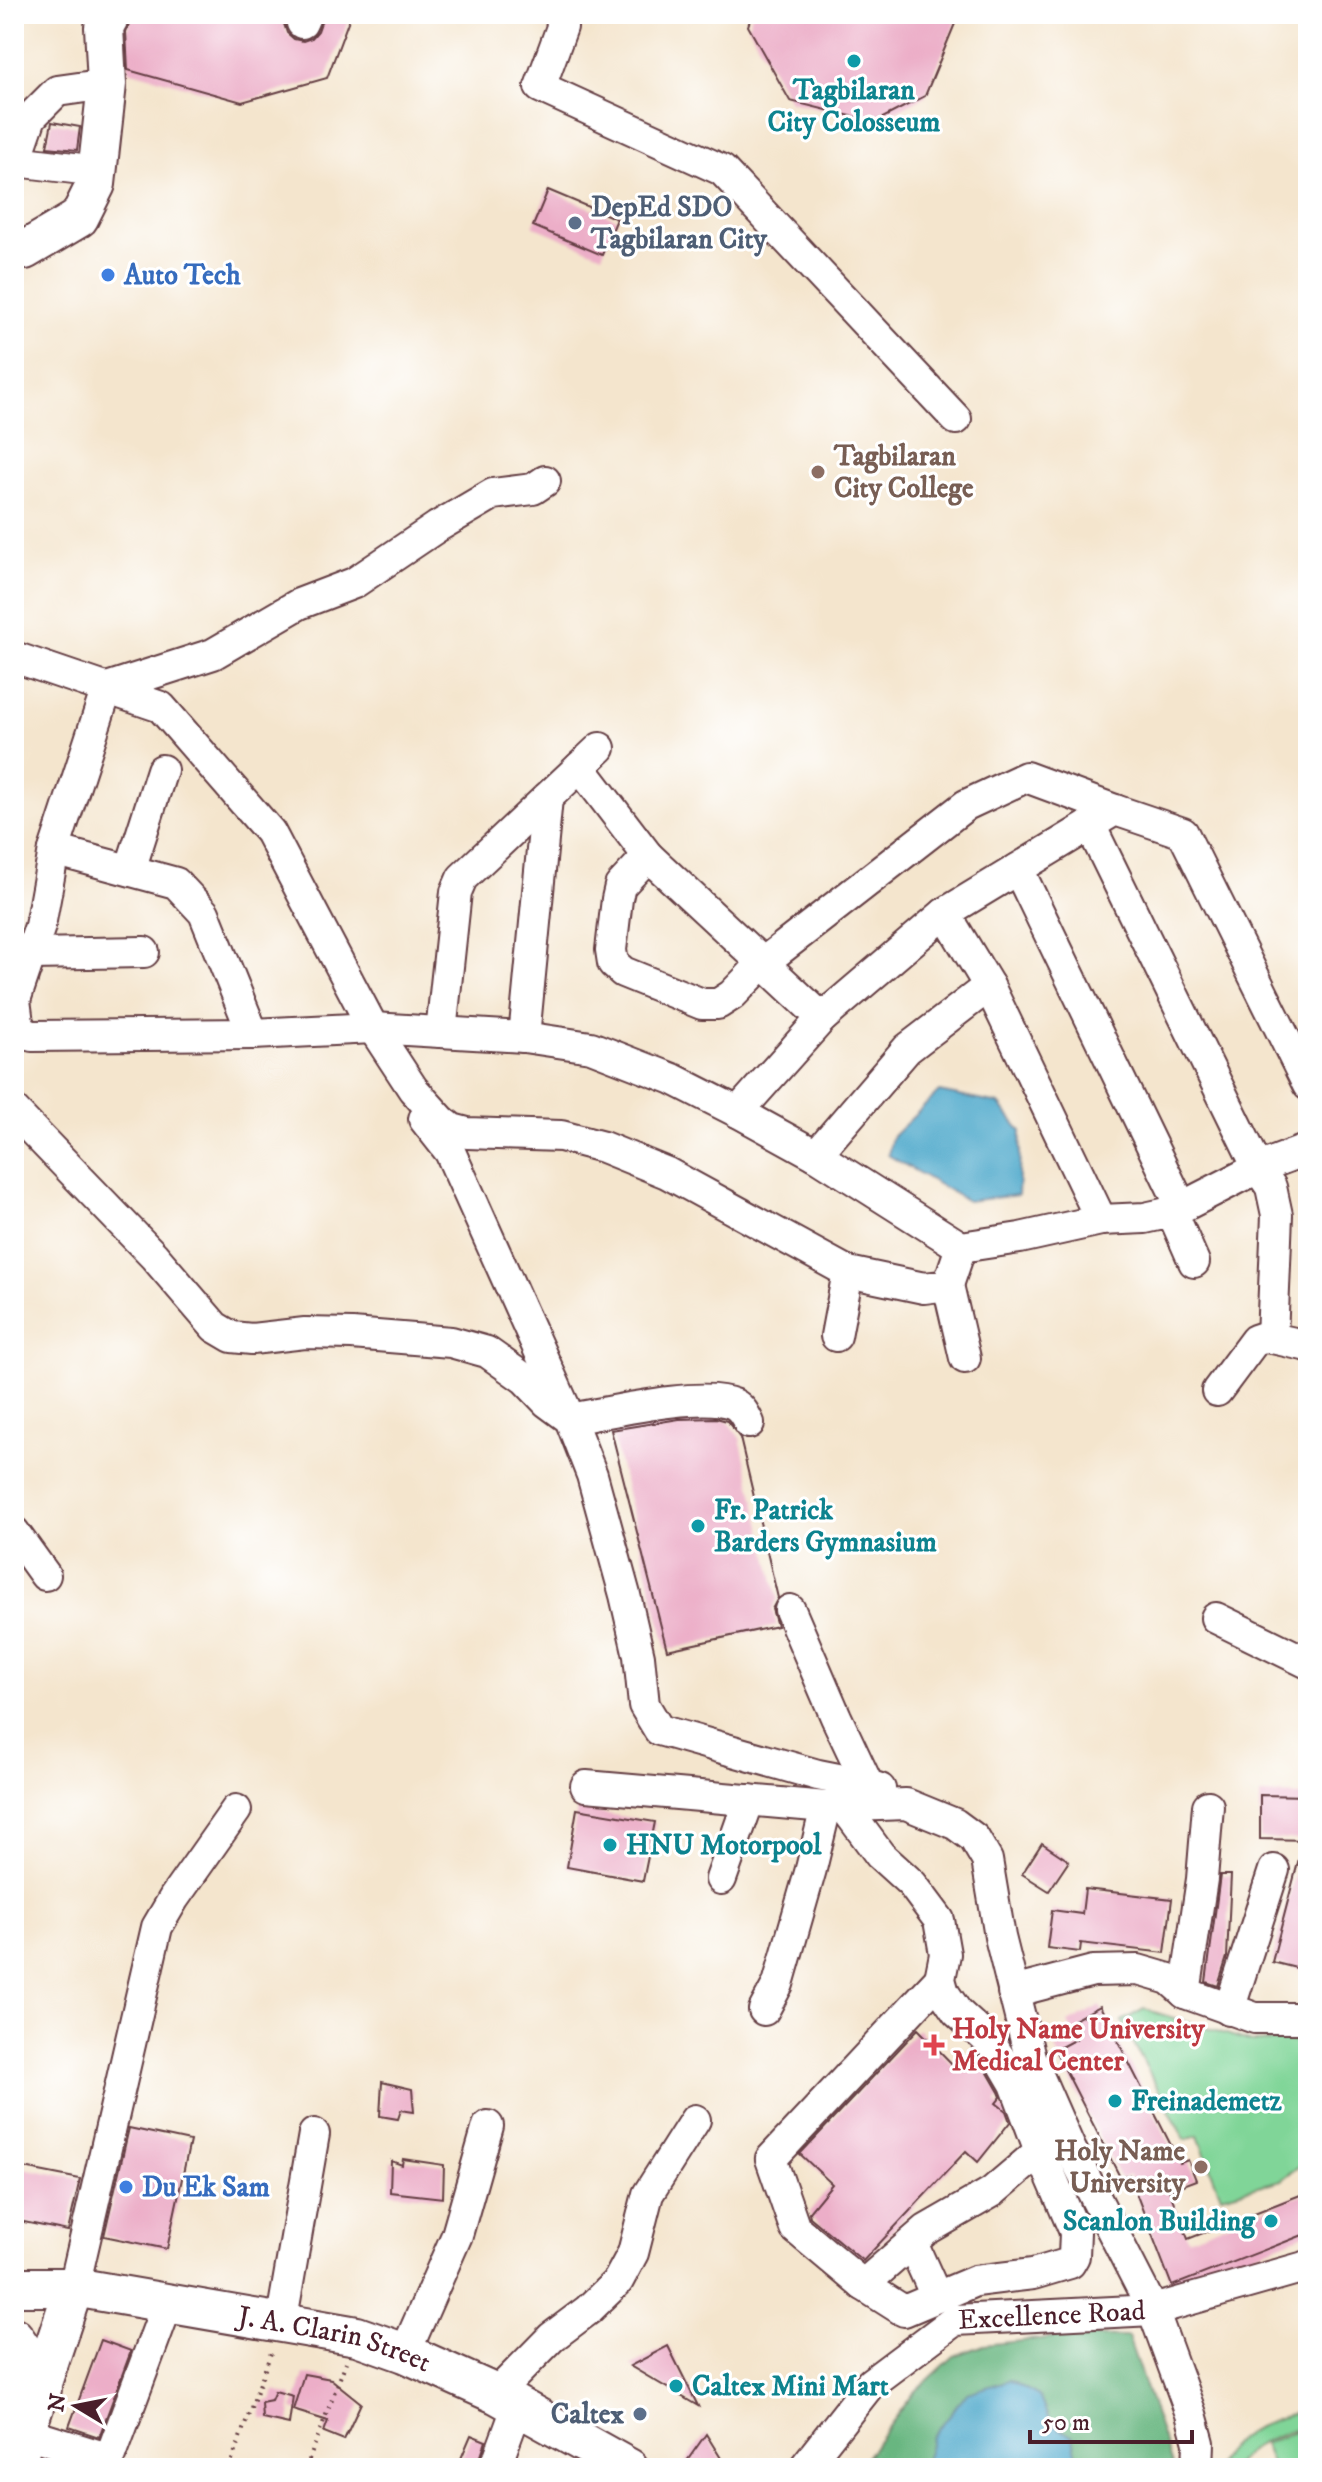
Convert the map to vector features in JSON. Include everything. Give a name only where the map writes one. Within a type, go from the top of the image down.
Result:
[{"type":"main road","points":[[14,251],[25,250],[79,218],[96,184],[107,84],[104,27],[111,14]]},
{"type":"main road","name":"J. A. Clarin Street","points":[[14,2287],[74,2287],[357,2336],[405,2353],[506,2401],[629,2468]]},
{"type":"main road","points":[[20,2450],[74,2287]]},
{"type":"main road","points":[[14,2337],[31,2362],[42,2389]]},
{"type":"street","points":[[561,14],[562,27],[540,87],[722,170],[956,419]]},
{"type":"street","points":[[98,171],[15,164],[31,117],[57,91],[107,84]]},
{"type":"street","points":[[107,688],[213,654],[299,604],[354,583],[437,527],[493,494],[533,489],[545,481]]},
{"type":"street","points":[[14,657],[161,707],[270,832],[373,1028],[413,1089],[452,1129],[467,1133],[561,1136],[603,1147],[667,1173],[848,1272],[924,1288],[948,1285]]},
{"type":"street","points":[[107,688],[54,850],[40,926],[15,1000],[18,1023],[23,1032],[32,1036],[253,1034],[373,1028],[524,1037],[591,1047],[673,1079],[738,1112],[816,1155],[961,1247],[1101,1220],[1145,1218],[1176,1209],[1258,1168],[1308,1149]]},
{"type":"street","points":[[441,1032],[456,892],[462,878],[590,758],[648,856],[822,1018]]},
{"type":"street","points":[[130,870],[162,770]]},
{"type":"street","points":[[648,856],[620,886],[611,950],[613,963],[623,972],[702,1004],[718,1004],[732,995],[764,962],[966,805],[1026,777],[1102,817],[1183,833],[1308,1085]]},
{"type":"street","points":[[524,1037],[547,798]]},
{"type":"street","points":[[738,1112],[822,1018],[945,913],[1102,817]]},
{"type":"street","points":[[1102,817],[1258,1168],[1271,1187],[1277,1215],[1263,1339],[1254,1383]]},
{"type":"street","points":[[54,850],[176,883],[204,913],[253,1034]]},
{"type":"street","points":[[1018,869],[1176,1209],[1194,1262]]},
{"type":"street","points":[[945,913],[989,986],[1101,1220]]},
{"type":"street","points":[[31,954],[144,952]]},
{"type":"street","points":[[816,1155],[907,1049],[989,986]]},
{"type":"street","points":[[413,1089],[416,1108],[450,1152],[592,1475],[639,1656],[644,1705],[659,1730],[818,1775],[868,1785],[955,1824],[974,1838],[987,1860],[1013,1992],[1075,2232],[1074,2256],[1070,2263],[1033,2274],[975,2281],[904,2311]]},
{"type":"street","points":[[14,1111],[154,1256],[215,1327],[232,1337],[252,1339],[305,1333],[352,1334],[451,1342],[487,1352],[525,1379],[547,1402],[570,1419],[687,1401],[723,1401],[742,1409],[749,1423]]},
{"type":"street","points":[[961,1247],[948,1285],[965,1358]]},
{"type":"street","points":[[836,1336],[848,1272]]},
{"type":"street","points":[[1263,1339],[1308,1346]]},
{"type":"street","points":[[1217,1391],[1263,1339]]},
{"type":"street","points":[[14,1532],[45,1575]]},
{"type":"street","points":[[790,1610],[868,1785]]},
{"type":"street","points":[[1216,1618],[1308,1663]]},
{"type":"street","points":[[586,1786],[835,1806],[906,1804]]},
{"type":"street","points":[[721,1879],[749,1800]]},
{"type":"street","points":[[835,1806],[912,1884],[939,1920],[945,1954],[940,1979],[944,1993],[957,2012],[991,2043],[1153,2310],[1191,2414],[1199,2443],[1198,2468]]},
{"type":"street","points":[[764,2010],[778,1984],[811,1869],[835,1806]]},
{"type":"street","points":[[1185,1993],[1202,1879],[1208,1806]]},
{"type":"street","points":[[74,2287],[157,1927],[236,1810]]},
{"type":"street","points":[[1229,2010],[1274,1870]]},
{"type":"street","points":[[1013,1992],[1093,1971],[1138,1970],[1169,1979],[1185,1993],[1255,2018],[1308,2018]]},
{"type":"street","points":[[934,2335],[863,2285],[795,2228],[771,2159],[940,1979]]},
{"type":"street","points":[[495,2468],[506,2401],[552,2337],[588,2310],[618,2281],[633,2253],[648,2194],[695,2120]]},
{"type":"street","points":[[405,2353],[457,2235],[488,2126]]},
{"type":"street","points":[[281,2324],[314,2134]]},
{"type":"street","points":[[863,2285],[943,2219],[992,2192],[1055,2149]]},
{"type":"street","points":[[912,2243],[936,2296]]},
{"type":"street","name":"Excellence Road","points":[[804,2468],[871,2383],[955,2320],[1153,2310],[1308,2266]]},
{"type":"street","points":[[20,2450],[111,2455],[168,2302]]},
{"type":"path","points":[[229,2468],[281,2324]]},
{"type":"path","points":[[306,2468],[357,2336]]},
{"type":"green space","points":[[1144,2009],[1252,2042],[1308,2041],[1308,2159],[1281,2180],[1221,2196],[1198,2136],[1185,2140],[1122,2021]]},
{"type":"green space","points":[[1065,2336],[1128,2337],[1173,2468],[858,2468],[914,2393],[954,2356],[984,2345]]},
{"type":"green space","points":[[1308,2408],[1308,2424],[1257,2446],[1233,2468],[1215,2468],[1224,2454],[1244,2435],[1266,2423]]},
{"type":"green space","points":[[1308,2426],[1308,2468],[1273,2468],[1263,2444]]},
{"type":"water","points":[[939,1092],[999,1104],[1021,1131],[1018,1195],[967,1201],[888,1155],[892,1137]]},
{"type":"water","points":[[1009,2380],[1039,2396],[1050,2422],[1073,2437],[1079,2468],[923,2468],[932,2437],[967,2393]]},
{"type":"building","points":[[133,14],[286,14],[284,24],[287,33],[303,41],[312,38],[318,31],[324,14],[351,14],[327,78],[242,102],[128,70],[126,32]]},
{"type":"building","name":"Tagbilaran City Colosseum","points":[[752,14],[959,14],[925,96],[875,122],[790,101],[748,26]]},
{"type":"building","points":[[52,122],[80,127],[77,150],[47,147]]},
{"type":"building","name":"DepEd SDO Tagbilaran City","points":[[548,190],[617,219],[602,255],[533,226]]},
{"type":"building","name":"Fr. Patrick Barders Gymnasium","points":[[716,1418],[727,1421],[740,1438],[778,1598],[772,1609],[777,1626],[667,1650],[611,1430],[679,1419]]},
{"type":"building","points":[[1260,1795],[1308,1796],[1308,1840],[1260,1839]]},
{"type":"building","name":"HNU Motorpool","points":[[577,1809],[655,1822],[643,1881],[567,1867]]},
{"type":"building","points":[[1042,1843],[1069,1861],[1049,1891],[1022,1874]]},
{"type":"building","points":[[1302,1847],[1308,1848],[1308,1971],[1272,1962]]},
{"type":"building","points":[[1220,1875],[1231,1875],[1227,1957],[1218,1986],[1206,1982]]},
{"type":"building","points":[[1085,1889],[1172,1899],[1165,1953],[1081,1943],[1080,1952],[1047,1948],[1052,1910],[1082,1914]]},
{"type":"building","points":[[1100,2006],[1180,2163],[1188,2160],[1196,2180],[1169,2190],[1188,2239],[1308,2192],[1308,2233],[1172,2286],[1129,2175],[1121,2179],[1055,2050],[1076,2039],[1068,2023]]},
{"type":"building","points":[[918,2029],[958,2070],[974,2052],[977,2054],[1001,2097],[996,2103],[1006,2111],[1010,2122],[978,2162],[966,2151],[863,2261],[810,2217],[809,2212],[832,2184],[800,2154]]},
{"type":"building","points":[[382,2082],[412,2089],[414,2112],[401,2110],[398,2119],[380,2116]]},
{"type":"building","points":[[129,2128],[190,2141],[167,2249],[104,2236]]},
{"type":"building","points":[[403,2159],[444,2165],[443,2198],[390,2192],[391,2161],[402,2165]]},
{"type":"building","points":[[19,2167],[80,2179],[68,2231],[14,2220]]},
{"type":"building","points":[[101,2340],[131,2351],[99,2437],[69,2427]]},
{"type":"building","name":"Caltex Mini Mart","points":[[668,2346],[698,2406],[630,2366]]},
{"type":"building","points":[[304,2374],[331,2379],[361,2403],[344,2440],[324,2432],[328,2421],[293,2410]]},
{"type":"building","points":[[275,2391],[293,2396],[289,2424],[262,2418],[261,2402],[271,2400]]},
{"type":"building","points":[[706,2434],[727,2468],[682,2468]]},
{"type":"building","points":[[471,2435],[486,2441],[477,2468],[457,2468]]},
{"type":"place","name":"Tagbilaran City Colosseum","points":[[854,61]]},
{"type":"place","name":"DepEd SDO Tagbilaran City","points":[[575,223]]},
{"type":"place","name":"Auto Tech","points":[[108,275]]},
{"type":"place","name":"Tagbilaran City College","points":[[818,472]]},
{"type":"place","name":"Fr. Patrick Barders Gymnasium","points":[[698,1526]]},
{"type":"place","name":"HNU Motorpool","points":[[610,1845]]},
{"type":"place","name":"Holy Name University Medical Center","points":[[934,2045]]},
{"type":"place","name":"Freinademetz","points":[[1115,2101]]},
{"type":"place","name":"Holy Name University","points":[[1201,2167]]},
{"type":"place","name":"Du Ek Sam","points":[[126,2187]]},
{"type":"place","name":"Scanlon Building","points":[[1271,2221]]},
{"type":"place","name":"Caltex Mini Mart","points":[[676,2386]]},
{"type":"place","name":"Caltex","points":[[640,2414]]}]
